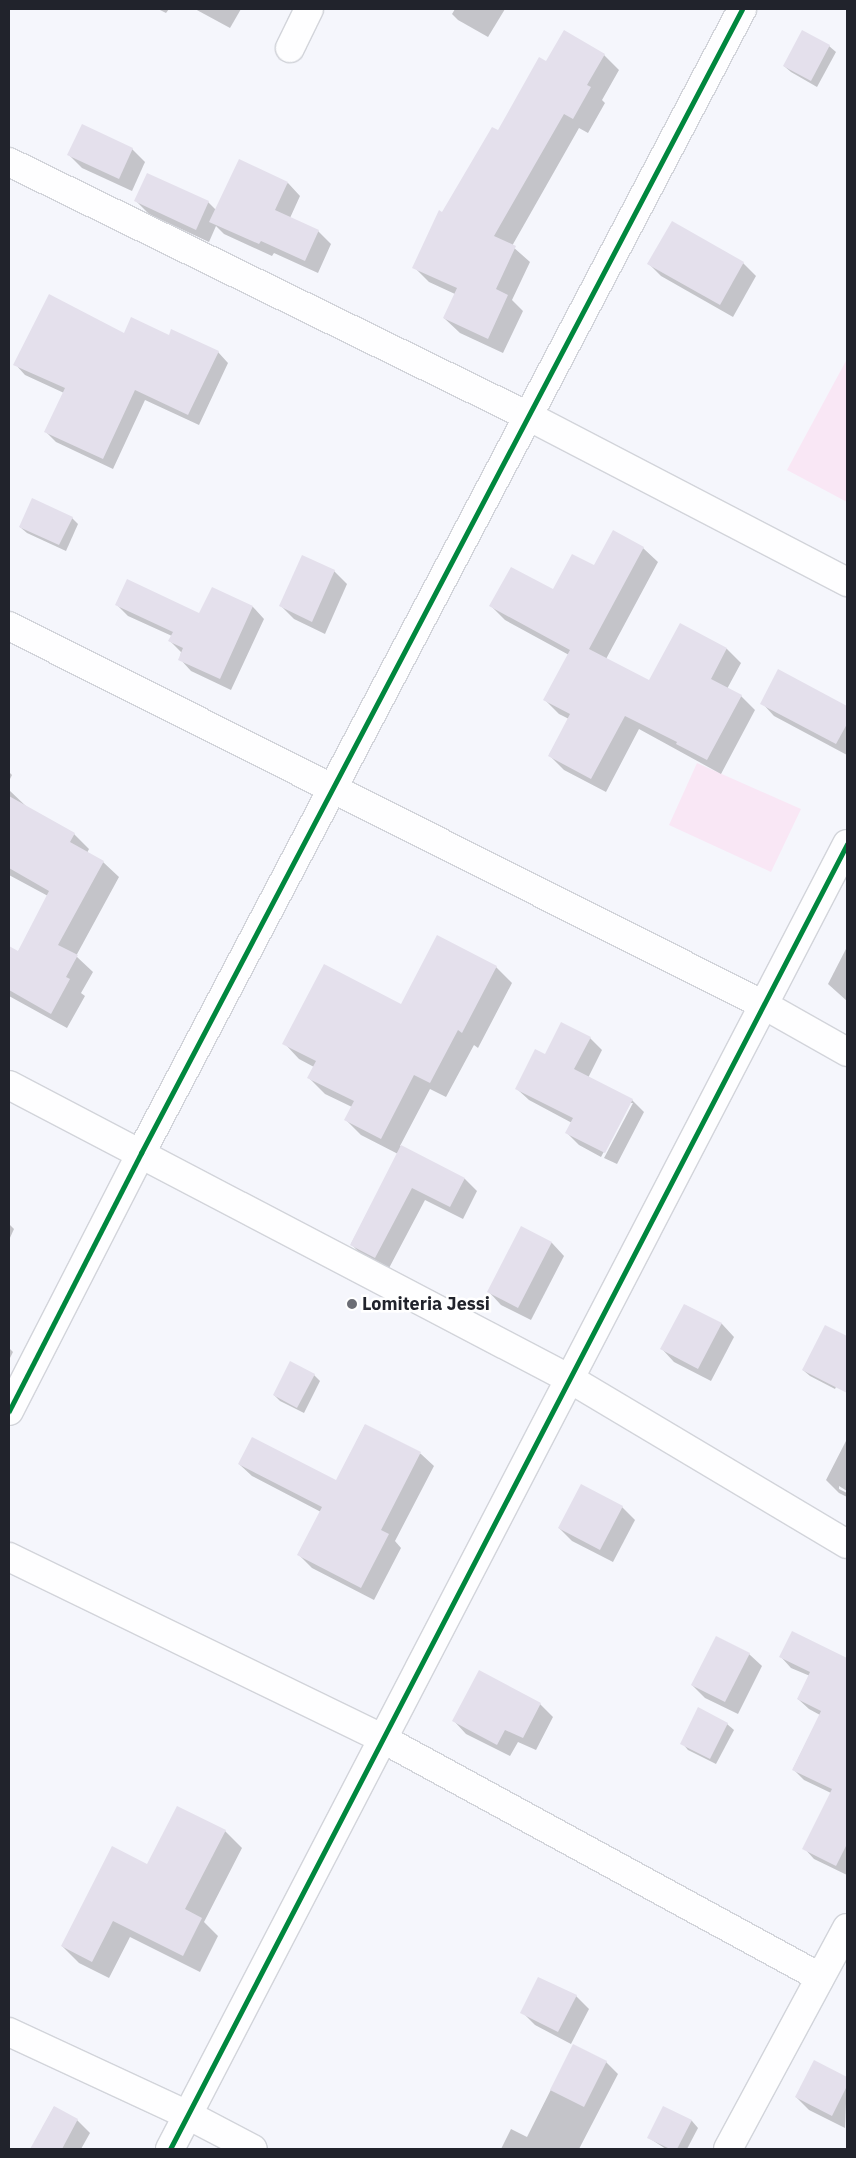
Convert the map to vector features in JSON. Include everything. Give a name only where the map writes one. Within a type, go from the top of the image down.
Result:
[{"type":"street","points":[[290,48],[309,9]]},
{"type":"street","points":[[9,1411],[141,1153],[742,9]]},
{"type":"street","points":[[9,162],[528,416],[847,582]]},
{"type":"street","points":[[9,626],[764,1005],[847,1052]]},
{"type":"street","points":[[170,2149],[847,844]]},
{"type":"street","points":[[9,1086],[141,1153],[570,1379],[847,1544]]},
{"type":"street","points":[[9,1557],[383,1739],[820,1977]]},
{"type":"street","points":[[728,2149],[847,1928]]},
{"type":"street","points":[[9,2032],[188,2115],[253,2149]]},
{"type":"shaded area","points":[[847,359],[847,502],[787,470]]},
{"type":"shaded area","points":[[697,763],[801,809],[771,872],[669,825]]},
{"type":"building","points":[[564,30],[605,54],[587,85],[591,87],[573,119],[564,114],[494,236],[516,246],[496,289],[508,295],[488,339],[443,318],[457,288],[412,268],[439,210],[442,212],[492,127],[498,130],[539,57],[546,61]]},
{"type":"building","points":[[802,30],[830,45],[811,81],[783,66]]},
{"type":"building","points":[[82,124],[133,148],[119,179],[67,155]]},
{"type":"building","points":[[239,159],[288,182],[275,210],[319,230],[305,261],[261,241],[259,244],[209,222]]},
{"type":"building","points":[[147,173],[209,201],[196,230],[134,201]]},
{"type":"building","points":[[672,221],[744,262],[720,305],[647,264]]},
{"type":"building","points":[[49,294],[124,333],[131,317],[169,335],[171,329],[219,351],[188,415],[135,390],[103,459],[44,432],[65,388],[13,365]]},
{"type":"building","points":[[32,498],[73,517],[59,545],[19,527]]},
{"type":"building","points":[[613,530],[644,547],[589,649],[649,680],[680,623],[727,648],[711,679],[742,695],[707,760],[676,744],[677,742],[625,716],[591,779],[548,756],[570,714],[543,700],[570,650],[489,606],[511,567],[553,589],[572,554],[594,565]]},
{"type":"building","points":[[302,555],[335,570],[312,622],[279,606]]},
{"type":"building","points":[[127,579],[199,613],[212,587],[253,606],[220,679],[178,660],[183,648],[168,641],[173,632],[115,605]]},
{"type":"building","points":[[778,669],[847,706],[847,724],[836,744],[760,704]]},
{"type":"building","points":[[9,796],[75,833],[70,842],[104,861],[58,945],[78,955],[66,977],[70,979],[51,1014],[9,990],[9,946],[18,951],[49,891],[9,868]]},
{"type":"building","points":[[437,935],[497,966],[462,1033],[458,1030],[430,1083],[414,1075],[381,1139],[344,1120],[354,1101],[307,1078],[316,1061],[282,1044],[324,964],[401,1004]]},
{"type":"building","points":[[561,1022],[591,1037],[574,1069],[633,1099],[605,1153],[565,1133],[573,1118],[515,1089],[535,1049],[545,1054]]},
{"type":"building","points":[[401,1145],[465,1178],[450,1207],[412,1188],[375,1258],[350,1245]]},
{"type":"building","points":[[521,1226],[552,1242],[518,1308],[487,1292]]},
{"type":"building","points":[[684,1304],[722,1323],[698,1369],[660,1349]]},
{"type":"building","points":[[825,1325],[847,1336],[847,1393],[802,1370]]},
{"type":"building","points":[[290,1361],[315,1374],[297,1408],[273,1395]]},
{"type":"building","points":[[365,1424],[421,1452],[381,1530],[389,1534],[361,1588],[297,1555],[322,1507],[238,1464],[252,1437],[336,1480]]},
{"type":"building","points":[[581,1484],[623,1506],[600,1550],[558,1528]]},
{"type":"building","points":[[792,1631],[847,1658],[847,1844],[836,1866],[802,1849],[832,1789],[792,1770],[821,1711],[797,1699],[810,1672],[779,1657]]},
{"type":"building","points":[[716,1636],[750,1653],[725,1702],[691,1685]]},
{"type":"building","points":[[479,1670],[541,1703],[523,1738],[505,1730],[497,1745],[452,1721]]},
{"type":"building","points":[[698,1707],[728,1723],[710,1759],[680,1744]]},
{"type":"building","points":[[177,1806],[226,1830],[185,1909],[202,1918],[183,1956],[113,1921],[92,1962],[61,1946],[112,1846],[147,1864]]},
{"type":"building","points":[[538,1977],[577,1995],[558,2032],[520,2013]]},
{"type":"building","points":[[573,2044],[607,2061],[584,2107],[550,2090]]},
{"type":"building","points":[[814,2060],[847,2077],[847,2086],[832,2116],[795,2097]]},
{"type":"building","points":[[54,2106],[78,2119],[62,2149],[30,2149]]},
{"type":"building","points":[[663,2106],[692,2120],[677,2149],[670,2149],[647,2138]]},
{"type":"cycle path","points":[[9,1411],[141,1153],[742,9]]},
{"type":"cycle path","points":[[170,2149],[847,844]]},
{"type":"place","name":"Lomiteria Jessi","points":[[352,1304]]}]
